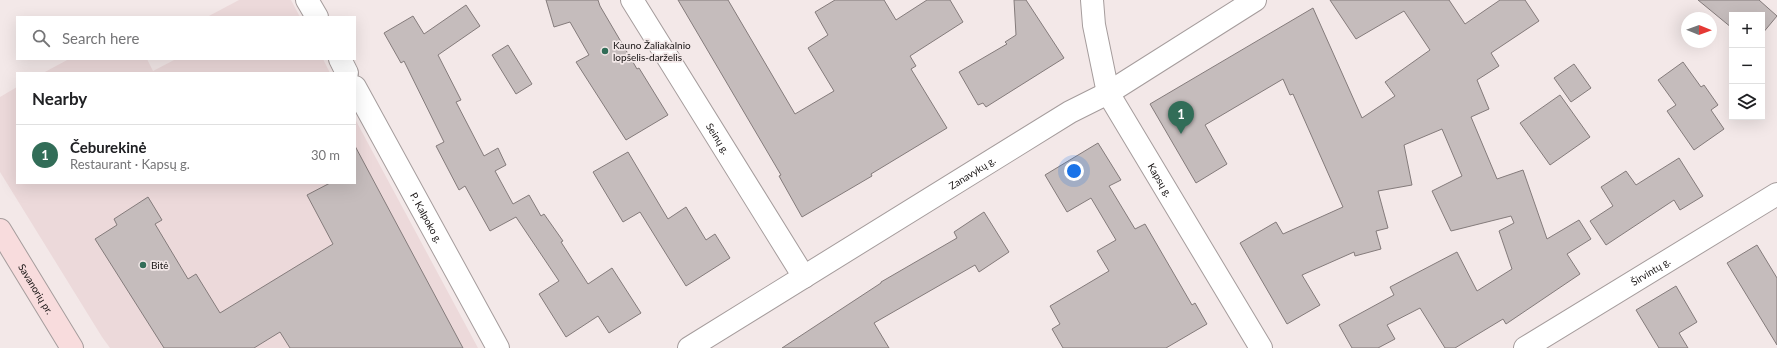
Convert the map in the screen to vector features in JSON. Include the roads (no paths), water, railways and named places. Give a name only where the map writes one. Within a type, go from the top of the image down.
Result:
[{"type":"main road","name":"Savanorių pr.","points":[[0,230],[72,348]]},
{"type":"street","points":[[307,0],[316,16]]},
{"type":"street","name":"Seinų g.","points":[[632,0],[804,277]]},
{"type":"street","name":"Kapsų g.","points":[[1092,0],[1094,25],[1108,93],[1261,348]]},
{"type":"street","name":"Zanavykų g.","points":[[689,348],[1070,112],[1108,93],[1256,0]]},
{"type":"street","points":[[340,60],[346,72]]},
{"type":"street","name":"P. Kalpoko g.","points":[[356,89],[498,348]]},
{"type":"street","name":"Širvintų g.","points":[[1525,348],[1777,194]]},
{"type":"place","name":"Kauno Žaliakalnio lopšelis-darželis","points":[[605,51]]},
{"type":"place","name":"Čeburekinė","points":[[1181,134]]},
{"type":"place","name":"Bitė","points":[[143,265]]}]
